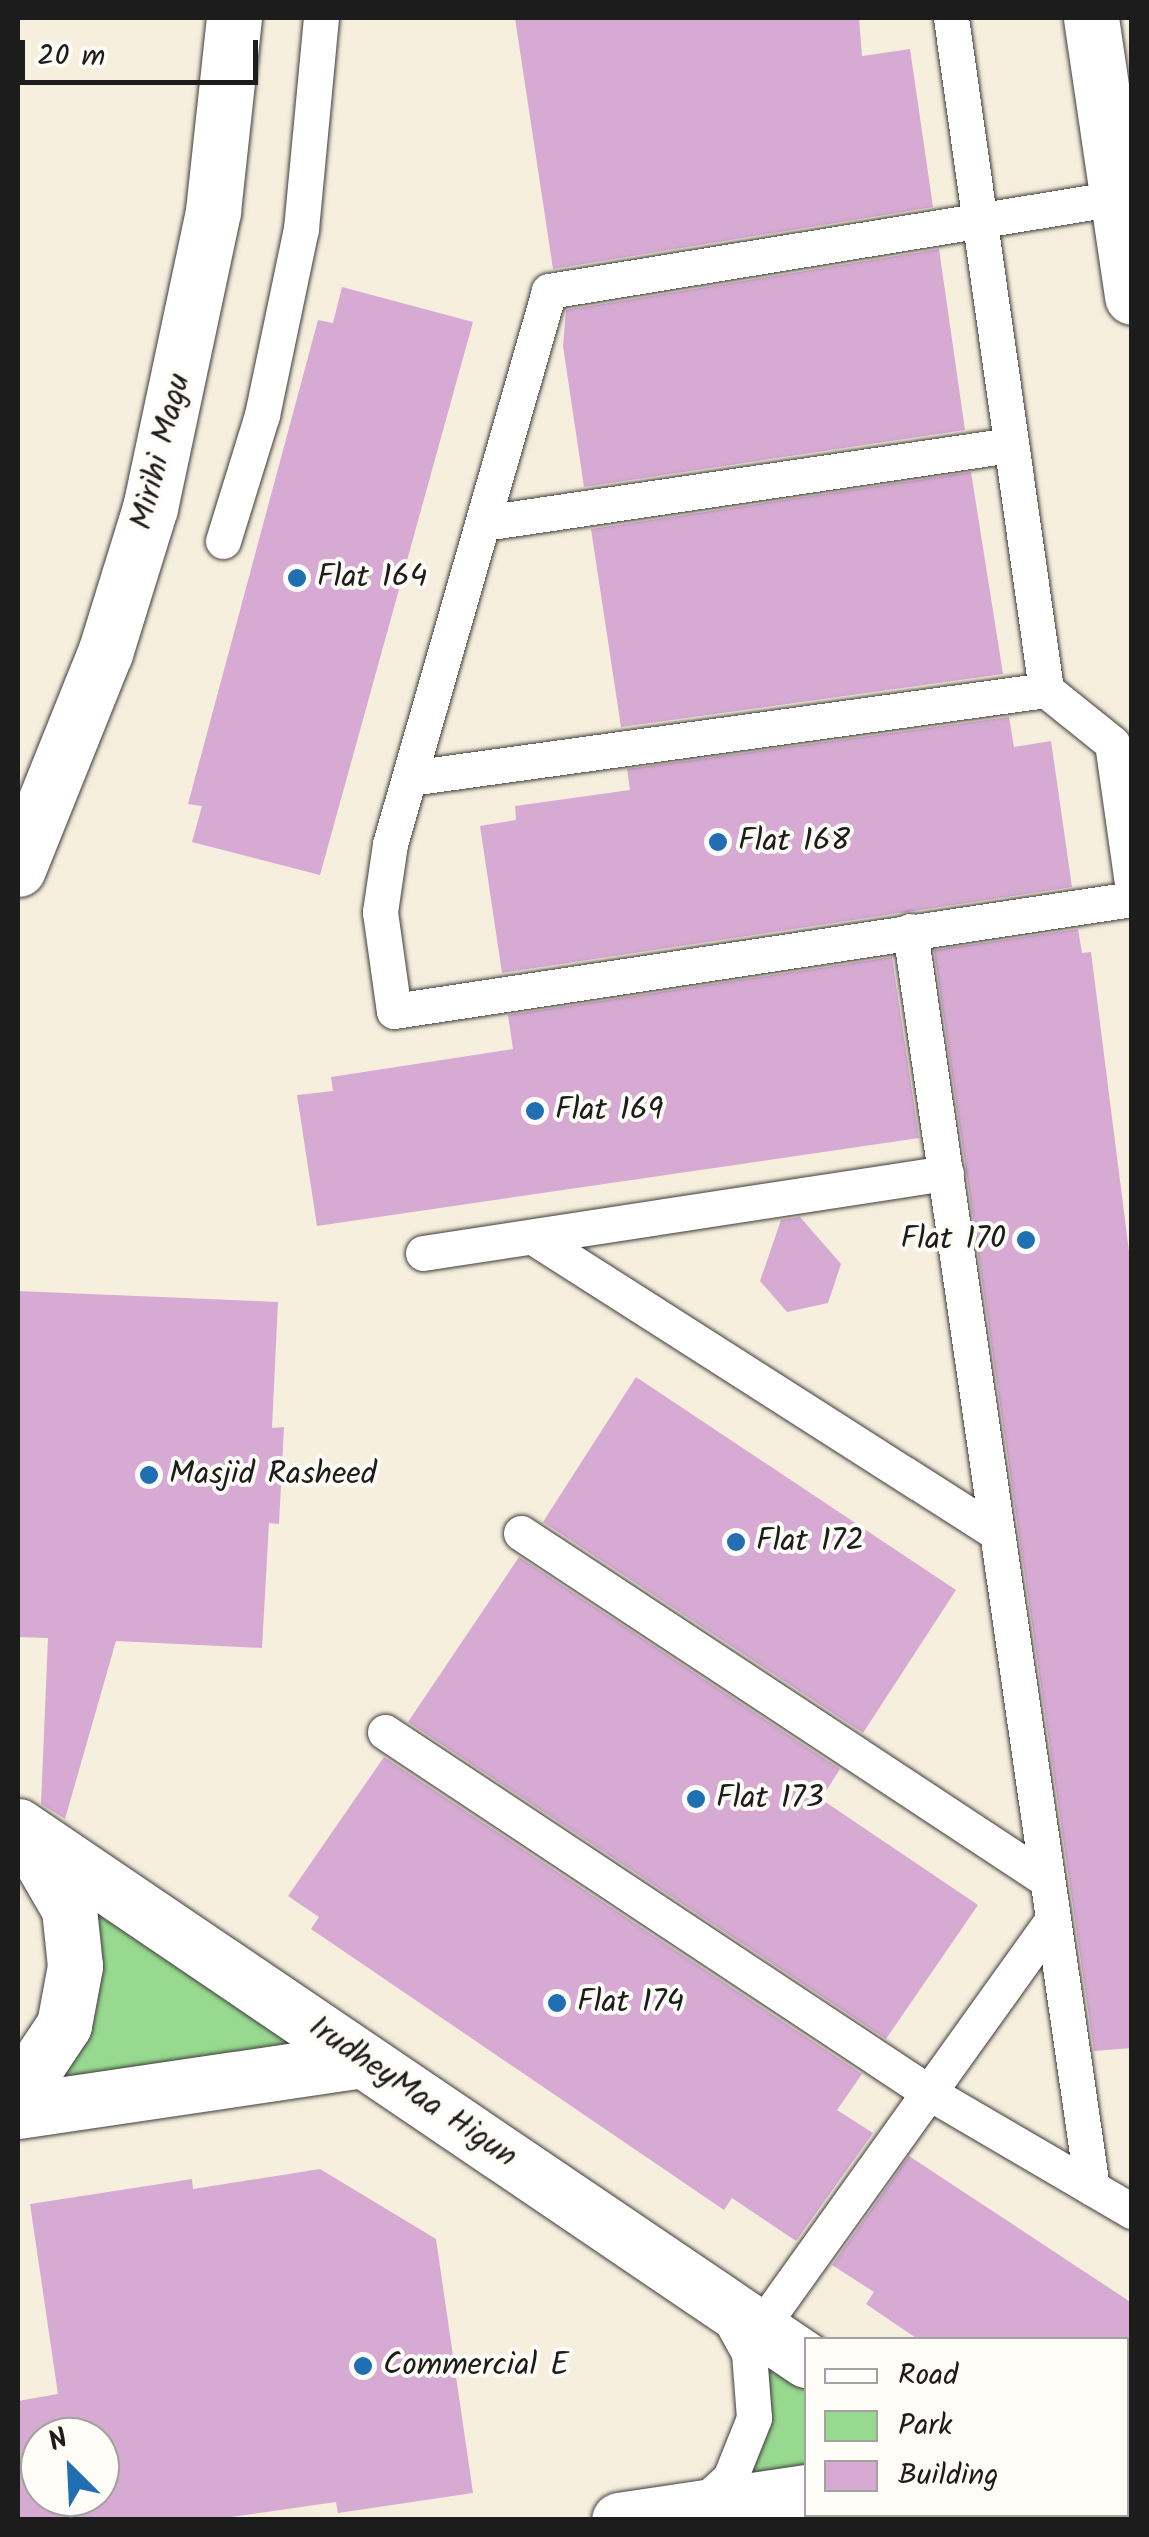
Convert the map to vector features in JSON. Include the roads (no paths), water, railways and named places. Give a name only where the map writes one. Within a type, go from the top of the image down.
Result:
[{"type":"street","name":"Mirihi Magu","points":[[18,869],[105,653],[150,508],[214,211],[234,18]]},
{"type":"street","points":[[1091,18],[1127,243]]},
{"type":"street","points":[[18,1827],[58,1882],[76,1966],[64,2025],[18,2094]]},
{"type":"street","name":"IrudheyMaa Higun","points":[[18,1827],[804,2359]]},
{"type":"street","points":[[18,2110],[362,2060]]},
{"type":"street","points":[[619,2520],[804,2492]]},
{"type":"lane","points":[[224,541],[262,415],[301,230],[321,18]]},
{"type":"lane","points":[[951,18],[1046,690],[1112,743],[1132,884]]},
{"type":"lane","points":[[1127,243],[979,220],[549,291],[410,778],[380,912],[394,1011],[1132,898]]},
{"type":"lane","points":[[484,523],[1010,445]]},
{"type":"lane","points":[[410,778],[1046,690]]},
{"type":"lane","points":[[910,932],[1092,2188]]},
{"type":"lane","points":[[422,1254],[946,1173]]},
{"type":"lane","points":[[534,1237],[997,1533]]},
{"type":"lane","points":[[521,1533],[1047,1880]]},
{"type":"lane","points":[[385,1732],[928,2092],[1132,2211]]},
{"type":"lane","points":[[760,2328],[1053,1919]]},
{"type":"lane","points":[[697,2508],[740,2459],[755,2396],[740,2334],[698,2285]]},
{"type":"place","name":"Flat 164","points":[[297,578]]},
{"type":"place","name":"Flat 168","points":[[718,842]]},
{"type":"place","name":"Flat 169","points":[[535,1111]]},
{"type":"place","name":"Flat 170","points":[[1026,1240]]},
{"type":"place","name":"Masjid Rasheed","points":[[149,1475]]},
{"type":"place","name":"Flat 172","points":[[736,1542]]},
{"type":"place","name":"Flat 173","points":[[696,1799]]},
{"type":"place","name":"Flat 174","points":[[557,2003]]},
{"type":"place","name":"Commercial E","points":[[363,2366]]}]
